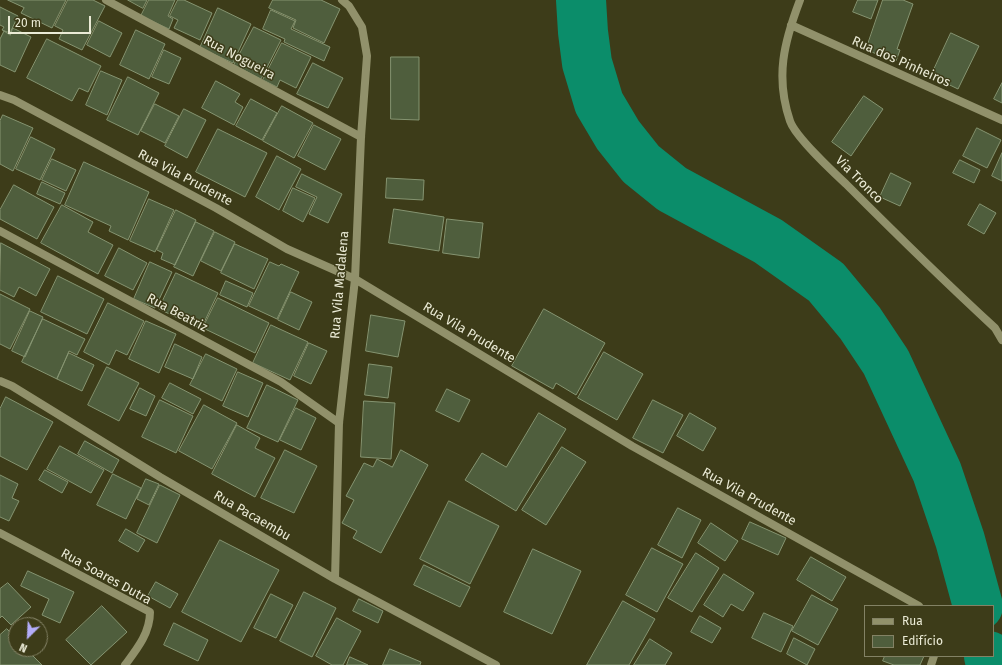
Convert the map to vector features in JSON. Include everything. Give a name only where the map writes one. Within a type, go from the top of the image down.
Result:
[{"type":"street","name":"Rua Nogueira","points":[[106,0],[361,137]]},
{"type":"street","name":"Rua Vila Madalena","points":[[335,579],[339,423],[355,278],[361,137],[368,56],[362,26],[349,6],[342,0]]},
{"type":"street","name":"Via Tronco","points":[[800,0],[791,25],[784,54],[781,90],[790,123],[818,156],[995,328],[1002,340]]},
{"type":"street","name":"Rua dos Pinheiros","points":[[791,25],[1002,120]]},
{"type":"street","name":"Rua Vila Prudente","points":[[0,95],[14,100],[210,204],[287,249],[355,278],[632,446],[917,605]]},
{"type":"street","name":"Rua Beatriz","points":[[0,231],[281,382],[339,423]]},
{"type":"street","name":"Rua Pacaembu","points":[[0,381],[12,386],[160,477],[335,579],[496,665]]},
{"type":"street","name":"Rua Soares Dutra","points":[[0,533],[150,612],[149,628],[139,646],[125,665]]},
{"type":"building","points":[[8,0],[66,0],[52,28],[21,13],[24,8]]},
{"type":"building","points":[[68,0],[93,0],[105,6],[82,50],[59,39],[63,30],[55,26]]},
{"type":"building","points":[[128,0],[147,0],[143,8]]},
{"type":"building","points":[[149,0],[175,0],[168,16],[173,19],[169,29],[141,16]]},
{"type":"building","points":[[178,0],[184,0],[212,13],[200,40],[174,28],[178,20],[170,16]]},
{"type":"building","points":[[273,0],[321,0],[340,9],[324,43],[293,28],[296,20],[269,8]]},
{"type":"building","points":[[858,0],[878,0],[871,19],[853,12]]},
{"type":"building","points":[[883,0],[903,0],[913,4],[897,49],[900,50],[896,61],[866,50]]},
{"type":"building","points":[[0,7],[18,16],[10,33],[2,30],[4,27],[0,25]]},
{"type":"building","points":[[218,8],[251,24],[233,63],[200,48]]},
{"type":"building","points":[[271,10],[295,21],[291,29],[330,47],[324,61],[284,42],[285,39],[263,29]]},
{"type":"building","points":[[99,21],[122,33],[110,57],[87,45]]},
{"type":"building","points":[[254,27],[281,40],[261,79],[234,65]]},
{"type":"building","points":[[13,28],[31,37],[15,72],[0,65],[0,39],[4,31],[10,35]]},
{"type":"building","points":[[136,30],[165,44],[149,79],[120,65]]},
{"type":"building","points":[[951,33],[979,46],[958,89],[931,76]]},
{"type":"building","points":[[47,39],[101,66],[88,92],[79,88],[72,101],[27,78]]},
{"type":"building","points":[[282,43],[311,57],[296,88],[280,80],[277,87],[263,80]]},
{"type":"building","points":[[164,50],[181,58],[169,84],[152,77]]},
{"type":"building","points":[[391,57],[419,57],[419,120],[391,119]]},
{"type":"building","points":[[313,63],[343,78],[328,108],[297,94]]},
{"type":"building","points":[[101,71],[122,80],[107,115],[86,105]]},
{"type":"building","points":[[128,77],[159,93],[138,135],[107,120]]},
{"type":"building","points":[[216,81],[240,94],[235,102],[243,107],[234,125],[202,108]]},
{"type":"building","points":[[1002,83],[1002,103],[994,99]]},
{"type":"building","points":[[864,96],[883,109],[851,156],[832,142]]},
{"type":"building","points":[[251,99],[277,113],[262,140],[236,126]]},
{"type":"building","points":[[155,104],[179,116],[165,143],[141,131]]},
{"type":"building","points":[[282,106],[313,123],[294,158],[263,141]]},
{"type":"building","points":[[184,109],[206,120],[187,158],[165,146]]},
{"type":"building","points":[[3,115],[33,128],[13,171],[0,164],[0,121]]},
{"type":"building","points":[[314,125],[341,139],[325,170],[298,156]]},
{"type":"building","points":[[977,128],[1001,140],[987,168],[963,156]]},
{"type":"building","points":[[218,129],[267,153],[245,197],[196,172]]},
{"type":"building","points":[[31,137],[55,149],[40,180],[16,169]]},
{"type":"building","points":[[1002,153],[1002,181],[992,176]]},
{"type":"building","points":[[277,156],[301,169],[279,210],[256,197]]},
{"type":"building","points":[[52,159],[76,170],[66,191],[42,180]]},
{"type":"building","points":[[960,160],[980,170],[974,183],[953,173]]},
{"type":"building","points":[[84,162],[149,192],[128,240],[109,231],[111,226],[65,205]]},
{"type":"building","points":[[891,173],[911,183],[900,206],[880,197]]},
{"type":"building","points":[[302,174],[342,194],[328,223],[309,214],[317,197],[296,187]]},
{"type":"building","points":[[387,178],[424,180],[423,200],[386,198]]},
{"type":"building","points":[[42,182],[65,193],[60,204],[37,194]]},
{"type":"building","points":[[14,185],[54,207],[37,239],[0,219],[0,210]]},
{"type":"building","points":[[293,188],[315,198],[303,222],[283,211]]},
{"type":"building","points":[[149,199],[174,210],[155,252],[130,241]]},
{"type":"building","points":[[980,204],[996,213],[984,234],[968,225]]},
{"type":"building","points":[[62,205],[93,222],[88,232],[113,245],[98,274],[41,243]]},
{"type":"building","points":[[394,209],[444,217],[439,251],[389,243]]},
{"type":"building","points":[[176,210],[196,220],[175,265],[161,259],[163,253],[157,250]]},
{"type":"building","points":[[447,219],[483,223],[479,258],[443,253]]},
{"type":"building","points":[[196,222],[214,231],[193,276],[174,267]]},
{"type":"building","points":[[215,232],[235,242],[221,271],[201,261]]},
{"type":"building","points":[[1,243],[50,269],[36,296],[19,287],[14,297],[0,290]]},
{"type":"building","points":[[235,244],[268,259],[254,289],[221,273]]},
{"type":"building","points":[[119,248],[147,263],[133,290],[105,276]]},
{"type":"building","points":[[150,262],[172,272],[155,308],[134,299]]},
{"type":"building","points":[[270,262],[279,266],[281,264],[299,272],[277,319],[249,306]]},
{"type":"building","points":[[176,273],[218,293],[201,329],[159,309]]},
{"type":"building","points":[[58,276],[104,299],[87,334],[41,312]]},
{"type":"building","points":[[226,281],[253,293],[247,307],[220,295]]},
{"type":"building","points":[[291,292],[312,302],[299,330],[278,320]]},
{"type":"building","points":[[0,294],[30,309],[10,349],[0,344]]},
{"type":"building","points":[[218,298],[269,323],[255,353],[203,328]]},
{"type":"building","points":[[108,303],[144,321],[127,355],[116,350],[109,365],[84,352]]},
{"type":"building","points":[[544,309],[605,343],[576,395],[556,383],[553,389],[512,366]]},
{"type":"building","points":[[30,311],[43,317],[25,357],[12,351]]},
{"type":"building","points":[[371,315],[405,321],[398,357],[366,351]]},
{"type":"building","points":[[43,319],[85,339],[77,355],[69,351],[57,379],[22,362]]},
{"type":"building","points":[[146,321],[176,334],[159,373],[129,359]]},
{"type":"building","points":[[271,325],[308,342],[290,380],[253,363]]},
{"type":"building","points":[[309,343],[327,351],[311,384],[294,376]]},
{"type":"building","points":[[175,344],[202,357],[193,379],[165,367]]},
{"type":"building","points":[[604,352],[643,374],[617,420],[578,398]]},
{"type":"building","points":[[69,353],[94,365],[82,391],[57,379]]},
{"type":"building","points":[[206,354],[237,369],[222,401],[190,385]]},
{"type":"building","points":[[369,364],[392,367],[388,398],[365,395]]},
{"type":"building","points":[[107,367],[139,383],[119,421],[88,405]]},
{"type":"building","points":[[238,372],[263,383],[248,417],[223,406]]},
{"type":"building","points":[[170,383],[201,399],[193,414],[162,398]]},
{"type":"building","points":[[267,385],[298,400],[278,442],[247,428]]},
{"type":"building","points":[[140,388],[155,396],[146,416],[130,409]]},
{"type":"building","points":[[447,389],[470,400],[459,422],[436,411]]},
{"type":"building","points":[[6,397],[53,422],[27,470],[0,456],[0,409]]},
{"type":"building","points":[[160,400],[193,416],[176,453],[142,437]]},
{"type":"building","points":[[653,400],[683,415],[663,453],[633,438]]},
{"type":"building","points":[[364,401],[395,403],[391,459],[361,457]]},
{"type":"building","points":[[204,405],[237,423],[212,469],[179,451]]},
{"type":"building","points":[[296,408],[316,418],[301,450],[280,440]]},
{"type":"building","points":[[539,413],[566,429],[516,511],[465,480],[482,453],[506,467]]},
{"type":"building","points":[[690,413],[716,428],[703,451],[677,436]]},
{"type":"building","points":[[237,425],[260,438],[255,448],[275,458],[255,497],[212,474]]},
{"type":"building","points":[[85,441],[119,460],[112,473],[78,454]]},
{"type":"building","points":[[60,446],[104,470],[91,493],[47,469]]},
{"type":"building","points":[[562,447],[586,462],[546,525],[522,510]]},
{"type":"building","points":[[285,450],[317,466],[294,513],[261,498]]},
{"type":"building","points":[[401,450],[428,465],[381,553],[353,538],[357,531],[342,523],[354,500],[346,496],[364,463],[373,467],[377,459],[392,467]]},
{"type":"building","points":[[45,470],[68,482],[62,493],[39,480]]},
{"type":"building","points":[[113,474],[141,488],[126,519],[97,505]]},
{"type":"building","points":[[0,475],[18,484],[12,498],[19,501],[9,521],[0,517]]},
{"type":"building","points":[[146,479],[159,484],[149,505],[137,499]]},
{"type":"building","points":[[160,485],[180,495],[157,543],[137,533]]},
{"type":"building","points":[[449,501],[499,526],[470,584],[420,559]]},
{"type":"building","points":[[678,508],[701,520],[682,558],[658,545]]},
{"type":"building","points":[[750,522],[786,538],[778,555],[742,539]]},
{"type":"building","points":[[711,523],[738,541],[725,561],[698,543]]},
{"type":"building","points":[[126,529],[145,540],[138,552],[119,541]]},
{"type":"building","points":[[220,540],[279,570],[241,642],[182,612]]},
{"type":"building","points":[[652,548],[683,564],[657,612],[626,595]]},
{"type":"building","points":[[533,549],[581,571],[552,634],[504,612]]},
{"type":"building","points":[[696,553],[719,568],[692,612],[668,598]]},
{"type":"building","points":[[811,557],[846,577],[832,601],[797,580]]},
{"type":"building","points":[[424,565],[470,587],[460,607],[414,585]]},
{"type":"building","points":[[28,571],[74,592],[60,623],[42,615],[49,599],[21,586]]},
{"type":"building","points":[[724,574],[754,593],[743,611],[731,604],[723,617],[704,605]]},
{"type":"building","points":[[156,582],[178,594],[170,608],[148,596]]},
{"type":"building","points":[[8,583],[31,607],[20,617],[8,617],[8,622],[2,616],[0,618],[0,589]]},
{"type":"building","points":[[304,592],[336,608],[312,657],[280,641]]},
{"type":"building","points":[[271,594],[293,605],[276,638],[254,628]]},
{"type":"building","points":[[812,595],[838,609],[818,645],[792,631]]},
{"type":"building","points":[[359,599],[383,611],[378,623],[353,611]]},
{"type":"building","points":[[623,601],[655,619],[629,665],[587,665]]},
{"type":"building","points":[[102,606],[127,632],[91,665],[66,640]]},
{"type":"building","points":[[764,613],[793,626],[781,652],[752,638]]},
{"type":"building","points":[[700,616],[721,628],[712,643],[691,632]]},
{"type":"building","points":[[337,618],[361,631],[343,665],[332,665],[316,656]]},
{"type":"building","points":[[174,623],[208,640],[198,661],[164,645]]},
{"type":"building","points":[[7,629],[8,630],[8,657],[34,657],[42,665],[0,665],[0,635]]},
{"type":"building","points":[[794,638],[815,649],[807,665],[787,654]]},
{"type":"building","points":[[650,639],[672,653],[665,665],[634,665]]},
{"type":"building","points":[[390,649],[421,662],[420,665],[383,665]]},
{"type":"building","points":[[350,657],[368,665],[347,665]]},
{"type":"building","points":[[885,657],[924,657],[920,665],[894,665],[883,661]]},
{"type":"waterway","points":[[581,0],[587,63],[599,103],[618,135],[641,164],[672,189],[768,241],[826,282],[860,323],[886,362],[937,472],[960,540],[978,605]]},
{"type":"waterway","points":[[989,657],[991,665]]}]
